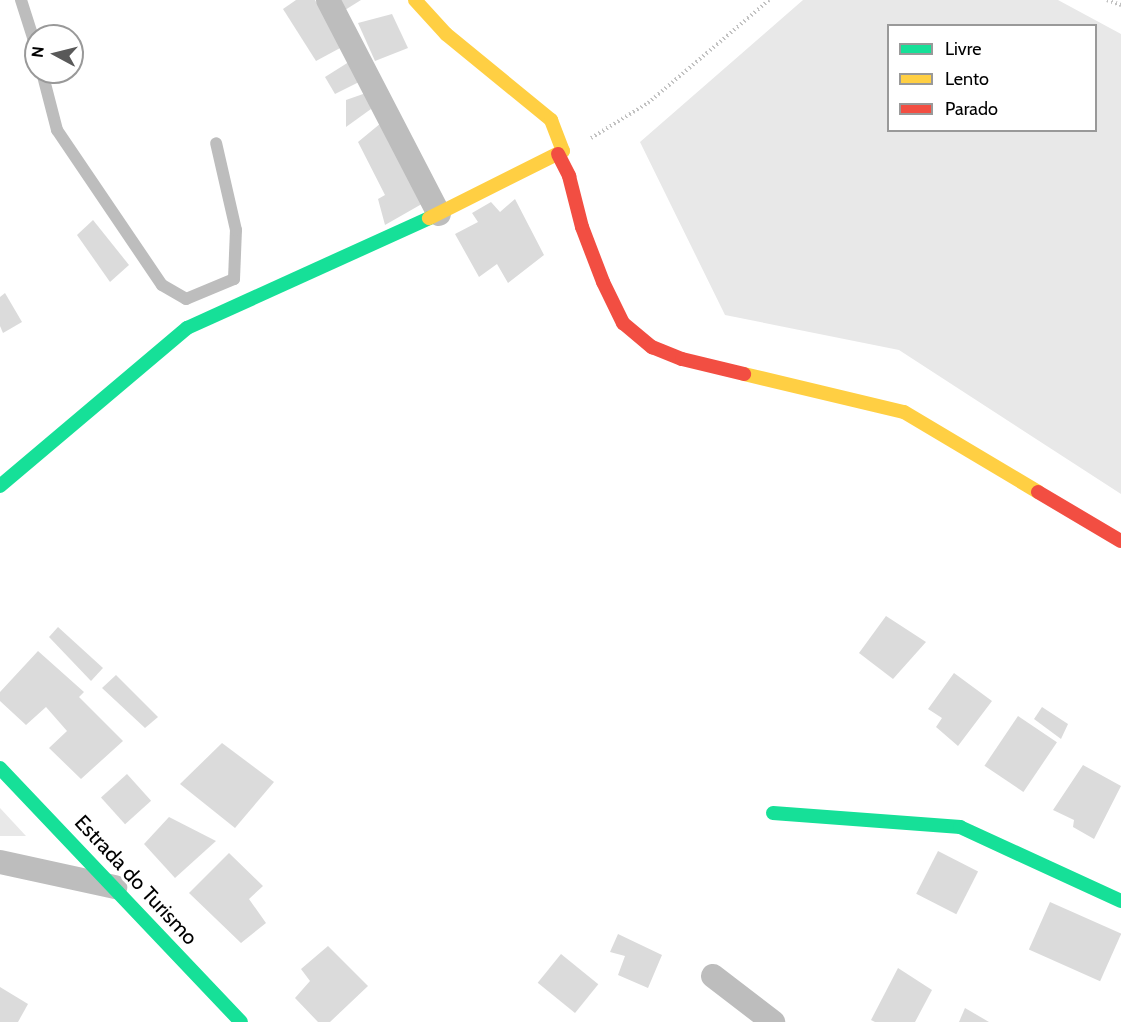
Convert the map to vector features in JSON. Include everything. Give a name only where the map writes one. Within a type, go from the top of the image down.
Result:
[{"type":"street","points":[[328,0],[439,214]]},
{"type":"street","points":[[415,0],[446,34],[551,120],[582,227],[603,282],[623,323],[652,347],[682,359],[904,412],[1121,541]]},
{"type":"street","points":[[0,486],[187,328],[439,214],[561,153]]},
{"type":"street","name":"Estrada do Turismo","points":[[0,768],[241,1022]]},
{"type":"street","points":[[773,813],[960,826],[1121,901]]},
{"type":"street","points":[[0,862],[115,888]]},
{"type":"street","points":[[713,976],[773,1022]]},
{"type":"lane","points":[[21,0],[29,24]]},
{"type":"lane","points":[[45,84],[57,130],[162,285],[186,299],[234,279],[236,230],[216,143]]},
{"type":"path","points":[[561,153],[600,134],[648,103],[769,0]]},
{"type":"path","points":[[1107,0],[1121,5]]},
{"type":"shaded area","points":[[803,0],[1058,0],[1121,34],[1121,494],[899,350],[725,315],[640,142]]},
{"type":"shaded area","points":[[0,808],[26,836],[0,836]]},
{"type":"building","points":[[296,0],[315,0],[342,47],[316,61],[283,9]]},
{"type":"building","points":[[340,0],[361,0],[345,10]]},
{"type":"building","points":[[392,14],[408,48],[375,61],[358,23]]},
{"type":"building","points":[[352,60],[365,79],[335,94],[325,77]]},
{"type":"building","points":[[366,93],[371,109],[346,127],[346,100]]},
{"type":"building","points":[[381,123],[427,201],[385,225],[378,199],[385,195],[358,142]]},
{"type":"building","points":[[515,199],[544,255],[508,283],[497,264],[479,277],[455,234],[478,222],[472,213],[491,202],[500,212]]},
{"type":"building","points":[[93,220],[129,265],[110,282],[77,235]]},
{"type":"building","points":[[5,293],[22,322],[3,333],[0,326],[0,297]]},
{"type":"building","points":[[886,616],[926,642],[893,679],[859,653]]},
{"type":"building","points":[[58,627],[103,668],[91,681],[49,637]]},
{"type":"building","points":[[38,651],[84,692],[79,697],[123,741],[81,779],[49,748],[67,731],[46,707],[26,725],[0,701],[0,692]]},
{"type":"building","points":[[954,673],[992,701],[958,746],[936,727],[942,718],[928,709]]},
{"type":"building","points":[[116,675],[158,717],[145,728],[102,688]]},
{"type":"building","points":[[1042,707],[1068,724],[1061,739],[1034,719]]},
{"type":"building","points":[[1018,716],[1057,742],[1023,792],[984,766]]},
{"type":"building","points":[[222,743],[274,782],[235,828],[180,784]]},
{"type":"building","points":[[1083,765],[1121,786],[1094,839],[1073,827],[1074,820],[1053,810]]},
{"type":"building","points":[[127,774],[151,801],[125,824],[101,797]]},
{"type":"building","points":[[169,817],[216,841],[175,878],[144,844]]},
{"type":"building","points":[[938,851],[978,871],[956,914],[916,894]]},
{"type":"building","points":[[229,853],[263,886],[249,899],[266,923],[241,943],[189,893]]},
{"type":"building","points":[[1050,902],[1121,934],[1100,981],[1029,950]]},
{"type":"building","points":[[618,934],[662,955],[648,988],[618,975],[625,956],[610,952]]},
{"type":"building","points":[[328,946],[368,986],[330,1022],[318,1022],[295,998],[310,981],[301,969]]},
{"type":"building","points":[[561,954],[598,984],[575,1013],[538,983]]},
{"type":"building","points":[[898,968],[932,990],[915,1022],[875,1022],[871,1020]]},
{"type":"building","points":[[0,987],[28,1004],[18,1022],[0,1022]]},
{"type":"building","points":[[965,1008],[989,1022],[959,1022]]},
{"type":"traffic: fast","points":[[0,486],[187,328],[429,218]]},
{"type":"traffic: fast","points":[[0,768],[241,1022]]},
{"type":"traffic: fast","points":[[773,813],[960,827],[1121,901]]},
{"type":"traffic: slow","points":[[415,0],[446,34],[551,120],[563,151],[429,218]]},
{"type":"traffic: slow","points":[[744,374],[904,412],[1038,492]]},
{"type":"traffic: jam","points":[[558,154],[569,176],[582,227],[603,282],[623,323],[652,347],[682,359],[744,374]]},
{"type":"traffic: jam","points":[[1038,492],[1121,541]]}]
